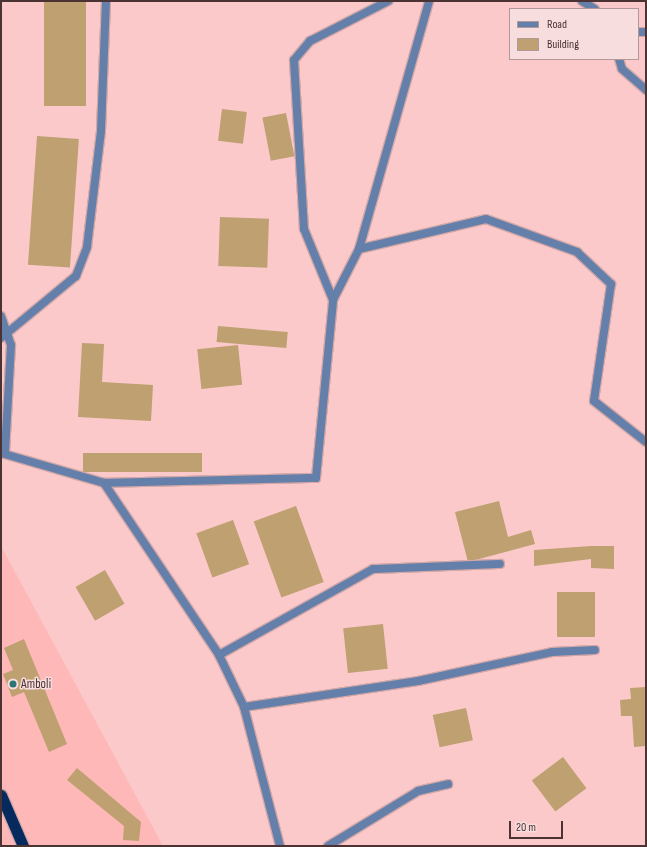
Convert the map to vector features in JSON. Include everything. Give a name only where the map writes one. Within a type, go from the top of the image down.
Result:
[{"type":"highway","points":[[1,795],[23,846]]},
{"type":"street","points":[[4,335],[76,276],[87,247],[101,131],[106,1]]},
{"type":"street","points":[[333,300],[304,229],[294,60],[310,41],[388,1]]},
{"type":"street","points":[[1,316],[4,335],[11,345],[3,453],[104,483],[316,478],[333,300],[359,249],[429,1]]},
{"type":"street","points":[[582,1],[593,8]]},
{"type":"street","points":[[619,60],[622,69],[646,90]]},
{"type":"street","points":[[359,249],[486,219],[577,252],[611,284],[594,401],[646,442]]},
{"type":"street","points":[[104,483],[219,654],[244,707],[280,846]]},
{"type":"street","points":[[219,654],[373,569],[500,564]]},
{"type":"street","points":[[244,707],[418,681],[552,652],[595,650]]},
{"type":"street","points":[[328,846],[418,791],[448,784]]},
{"type":"shaded area","points":[[1,546],[163,846],[1,846]]},
{"type":"building","points":[[44,1],[86,1],[86,106],[44,106]]},
{"type":"building","points":[[222,109],[247,112],[243,144],[218,141]]},
{"type":"building","points":[[286,113],[294,156],[271,161],[262,118]]},
{"type":"building","points":[[37,136],[79,139],[70,268],[28,265]]},
{"type":"building","points":[[220,217],[269,219],[267,268],[218,266]]},
{"type":"building","points":[[218,326],[288,332],[286,348],[217,342]]},
{"type":"building","points":[[82,343],[104,344],[102,382],[153,385],[151,421],[78,417]]},
{"type":"building","points":[[238,345],[242,385],[201,389],[197,349]]},
{"type":"building","points":[[83,453],[202,453],[202,472],[83,472]]},
{"type":"building","points":[[499,501],[508,537],[531,530],[535,544],[468,562],[455,512]]},
{"type":"building","points":[[296,506],[324,582],[281,598],[254,521]]},
{"type":"building","points":[[233,520],[249,564],[212,578],[196,533]]},
{"type":"building","points":[[614,546],[614,569],[591,568],[591,559],[534,566],[534,550]]},
{"type":"building","points":[[105,570],[124,604],[95,621],[76,587]]},
{"type":"building","points":[[557,592],[595,592],[595,637],[557,637]]},
{"type":"building","points":[[383,624],[388,669],[348,673],[343,628]]},
{"type":"building","points":[[24,639],[67,744],[49,752],[24,692],[12,697],[3,674],[13,670],[4,648]]},
{"type":"building","points":[[646,687],[646,746],[634,747],[632,716],[621,716],[620,700],[631,699],[630,688]]},
{"type":"building","points":[[466,708],[473,740],[440,747],[433,715]]},
{"type":"building","points":[[563,757],[586,788],[555,812],[532,780]]},
{"type":"building","points":[[77,768],[141,822],[139,841],[123,840],[124,826],[67,780]]},
{"type":"place","name":"Amboli","points":[[13,684]]}]
